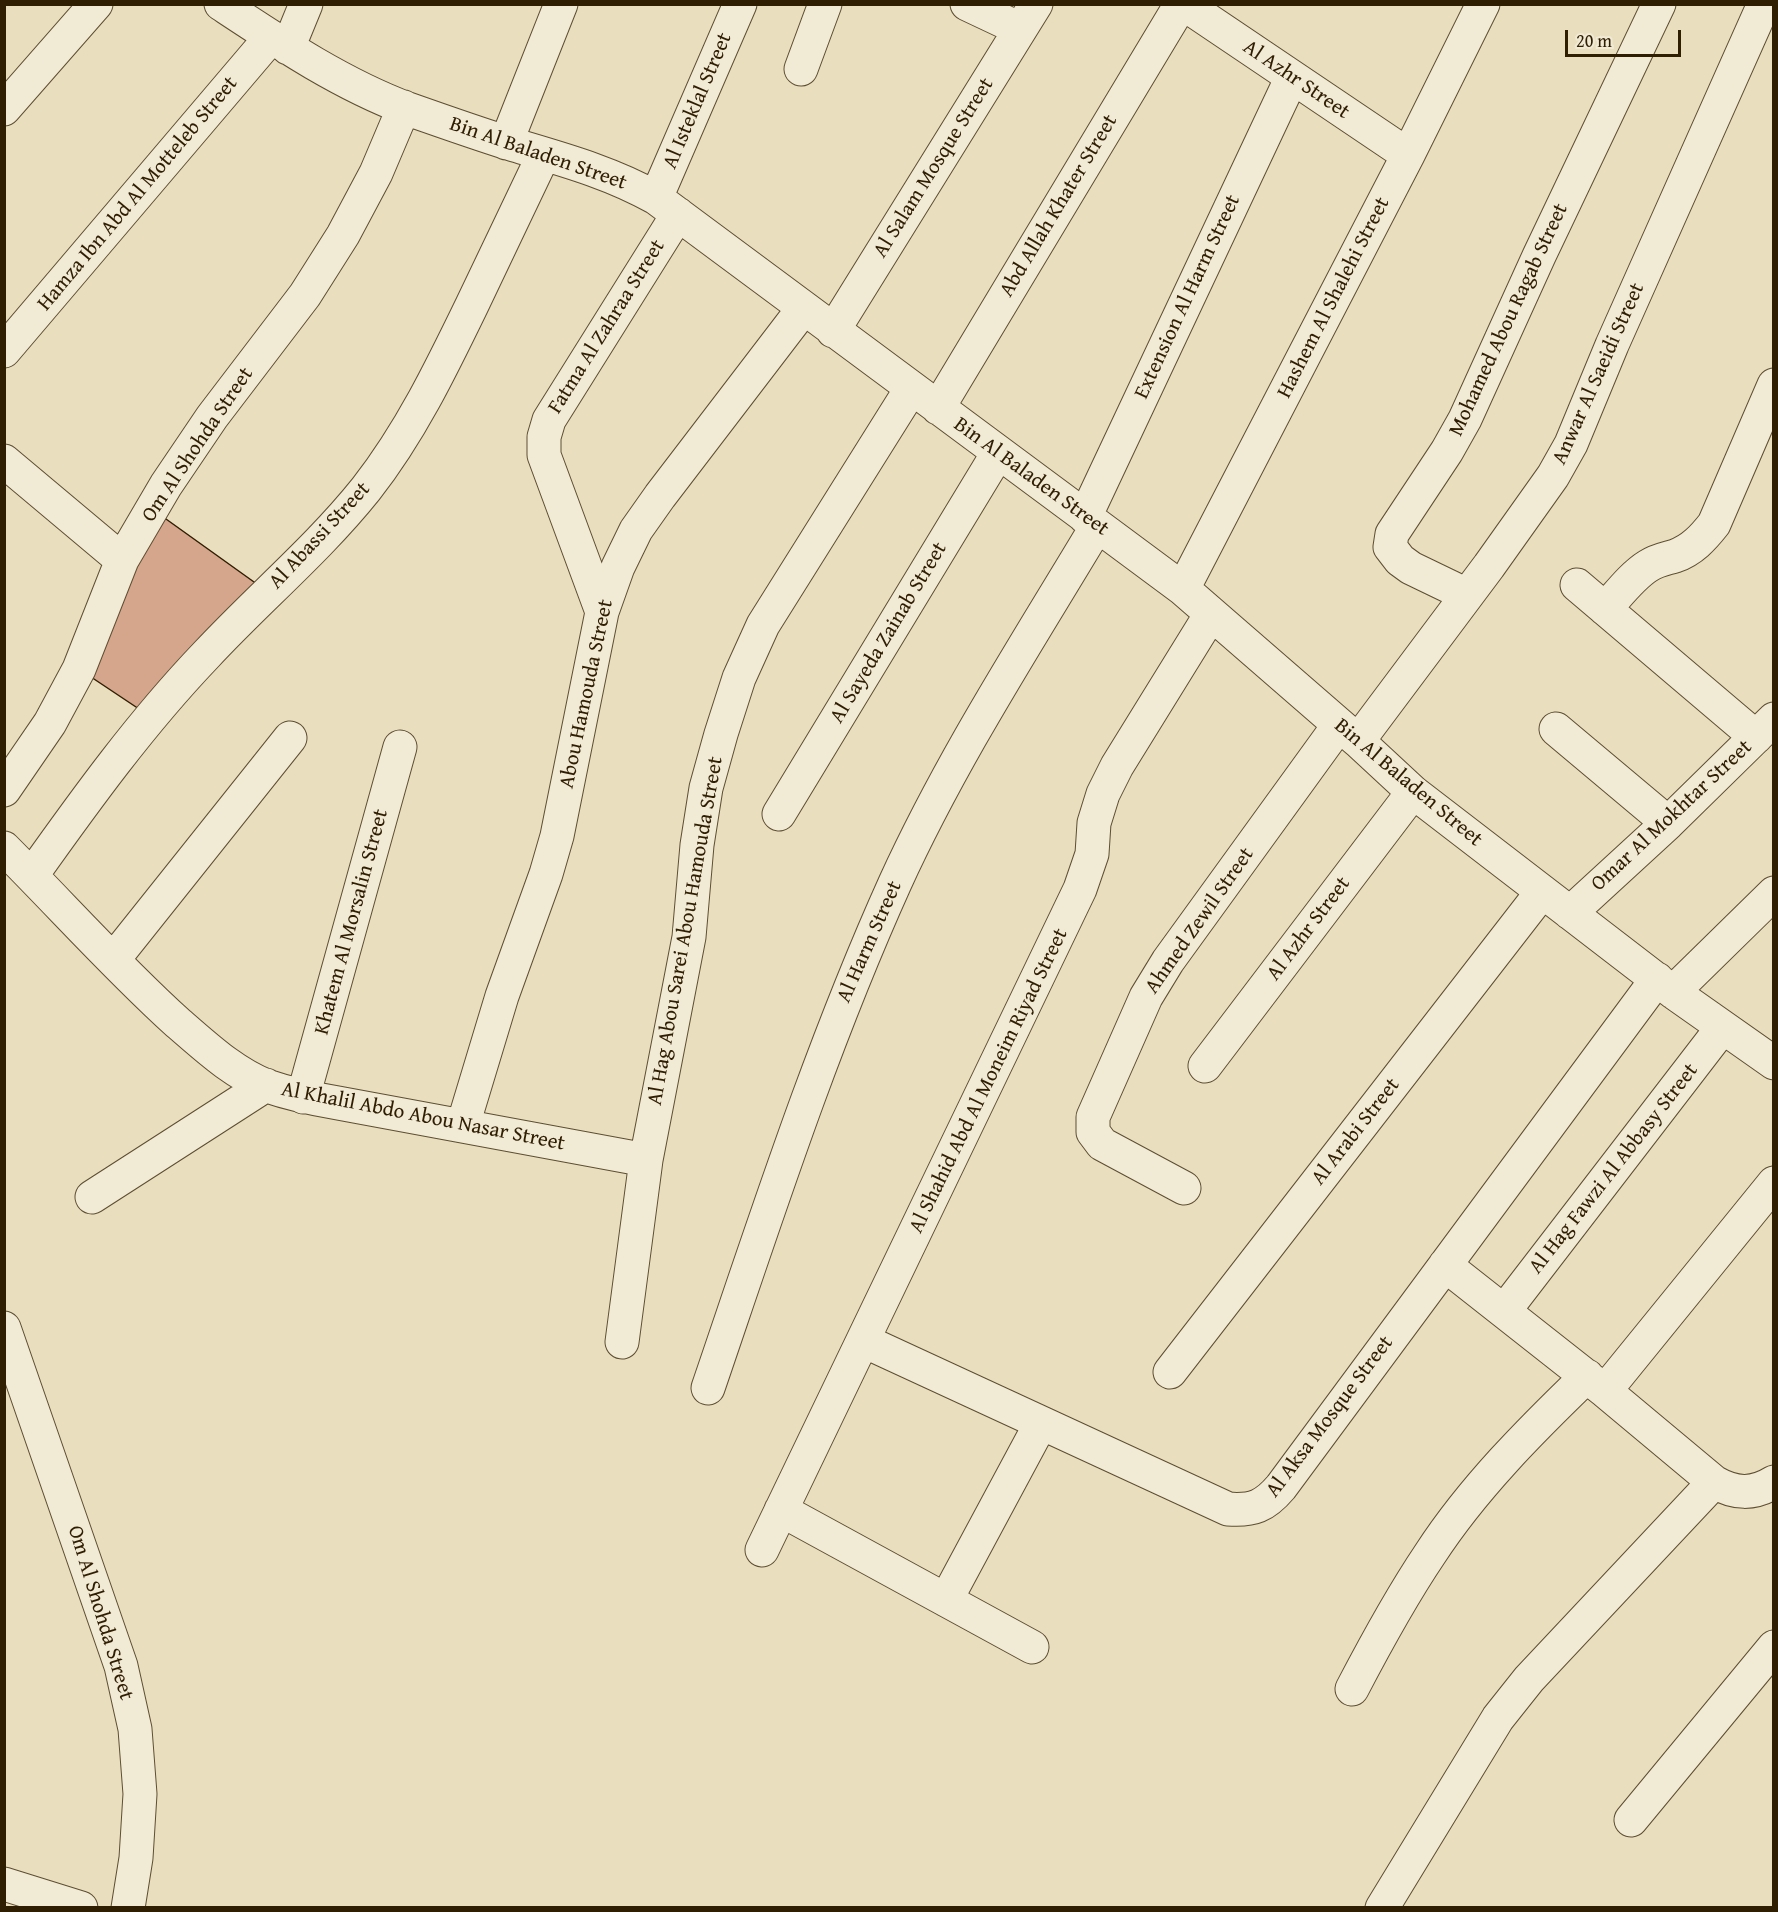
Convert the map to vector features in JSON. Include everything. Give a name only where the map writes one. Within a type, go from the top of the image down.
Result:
[{"type":"street","points":[[4,109],[96,4]]},
{"type":"street","name":"Bin Al Baladen Street","points":[[221,4],[336,76],[404,108],[602,172],[633,185],[667,206],[1183,589],[1413,792],[1665,986],[1773,1063]]},
{"type":"street","name":"Hamza Ibn Abd Al Motteleb Street","points":[[4,351],[280,42],[306,4]]},
{"type":"street","name":"Al Isteklal Street","points":[[667,206],[740,4]]},
{"type":"street","points":[[801,69],[825,4]]},
{"type":"street","points":[[967,4],[1028,17]]},
{"type":"street","name":"Al Azhr Street","points":[[1182,4],[1408,155]]},
{"type":"street","name":"Abd Allah Khater Street","points":[[938,408],[1182,4]]},
{"type":"street","name":"Mohamed Abou Ragab Street","points":[[1467,595],[1400,560],[1390,547],[1392,534],[1448,451],[1465,419],[1539,256],[1659,4]]},
{"type":"street","name":"Anwar Al Saeidi Street","points":[[1348,733],[1467,595],[1546,485],[1571,444],[1612,345],[1764,4]]},
{"type":"street","points":[[506,142],[550,8]]},
{"type":"street","name":"Hashem Al Shalehi Street","points":[[1183,589],[1408,155],[1474,8]]},
{"type":"street","name":"Al Salam Mosque Street","points":[[833,331],[1028,17]]},
{"type":"street","name":"Extension Al Harm Street","points":[[1091,522],[1292,77]]},
{"type":"street","name":"Om Al Shohda Street","points":[[4,790],[50,723],[79,669],[122,560],[179,465],[212,417],[305,295],[337,245],[376,173],[404,108]]},
{"type":"street","name":"Al Abassi Street","points":[[32,875],[85,799],[142,726],[204,656],[319,542],[366,489],[407,430],[442,368],[544,154]]},
{"type":"street","name":"Fatma Al Zahraa Street","points":[[602,612],[544,455],[544,437],[549,420],[667,206]]},
{"type":"street","name":"Abou Hamouda Street","points":[[463,1125],[502,996],[554,845],[602,612],[618,567],[636,530],[660,496],[803,309]]},
{"type":"street","points":[[1605,609],[1647,567],[1660,560],[1676,556],[1691,548],[1704,537],[1718,514],[1773,385]]},
{"type":"street","name":"Al Hag Abou Sarei Abou Hamouda Street","points":[[622,1342],[646,1160],[689,937],[697,845],[706,788],[739,678],[763,625],[911,389]]},
{"type":"street","name":"Al Sayeda Zainab Street","points":[[779,814],[999,453]]},
{"type":"street","points":[[7,468],[122,560]]},
{"type":"street","name":"Al Harm Street","points":[[708,1388],[797,1128],[842,1006],[896,881],[961,752],[1091,522]]},
{"type":"street","points":[[1577,585],[1605,609],[1765,728]]},
{"type":"street","name":"Al Shahid Abd Al Moneim Riyad Street","points":[[762,1550],[1080,889],[1092,855],[1094,823],[1103,794],[1117,766],[1211,614]]},
{"type":"street","name":"Omar Al Mokhtar Street","points":[[1570,913],[1668,823],[1765,728]]},
{"type":"street","points":[[1557,729],[1668,823]]},
{"type":"street","name":"Ahmed Zewil Street","points":[[1184,1188],[1102,1144],[1093,1132],[1093,1117],[1146,997],[1168,961],[1348,733]]},
{"type":"street","points":[[113,960],[290,738]]},
{"type":"street","name":"Khatem Al Morsalin Street","points":[[303,1096],[400,747]]},
{"type":"street","name":"Al Azhr Street","points":[[1205,1066],[1413,792]]},
{"type":"street","name":"Al Khalil Abdo Abou Nasar Street","points":[[4,848],[152,999],[206,1048],[233,1067],[266,1085],[303,1096],[646,1160]]},
{"type":"street","name":"Al Arabi Street","points":[[1170,1372],[1542,892]]},
{"type":"street","name":"Al Aksa Mosque Street","points":[[864,1341],[1228,1509],[1243,1510],[1258,1507],[1271,1499],[1281,1487],[1444,1264],[1665,986],[1773,893]]},
{"type":"street","name":"Al Hag Fawzi Al Abbasy Street","points":[[1505,1310],[1722,1028]]},
{"type":"street","points":[[92,1197],[266,1085]]},
{"type":"street","points":[[1352,1689],[1389,1619],[1437,1543],[1478,1490],[1531,1431],[1596,1384],[1773,1183]]},
{"type":"street","points":[[1444,1264],[1505,1310],[1714,1482],[1739,1492],[1758,1490],[1773,1482]]},
{"type":"street","name":"Om Al Shohda Street","points":[[4,1328],[121,1666],[135,1729],[140,1794],[136,1858],[128,1908]]},
{"type":"street","points":[[946,1600],[1041,1423]]},
{"type":"street","points":[[1382,1908],[1498,1718],[1529,1679],[1714,1482]]},
{"type":"street","points":[[781,1510],[1032,1647]]},
{"type":"street","points":[[1631,1820],[1773,1647]]},
{"type":"street","points":[[4,1884],[81,1908]]},
{"type":"building","points":[[152,509],[268,592],[151,717],[79,669]]}]
